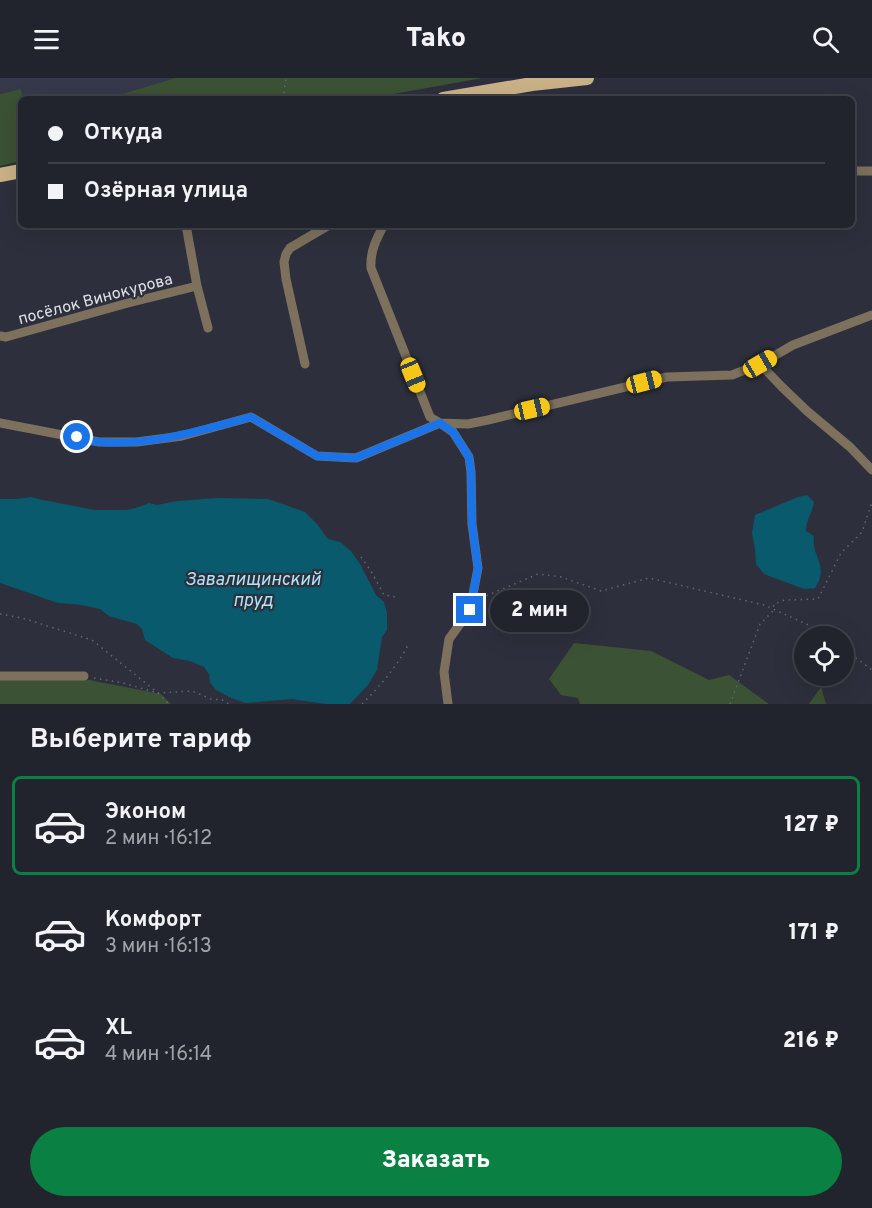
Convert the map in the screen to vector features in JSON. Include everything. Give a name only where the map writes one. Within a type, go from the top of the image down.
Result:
[{"type":"main road","points":[[473,96],[532,84],[587,78]]},
{"type":"main road","points":[[0,175],[18,172]]},
{"type":"street","points":[[855,171],[872,171]]},
{"type":"street","name":"посёлок Винокурова","points":[[187,228],[197,286],[208,327]]},
{"type":"street","points":[[305,364],[284,262],[290,248],[324,228]]},
{"type":"street","points":[[382,228],[373,247],[371,268],[430,417],[453,432],[469,457],[472,524],[478,568],[470,610],[449,639],[444,672],[448,704]]},
{"type":"street","name":"посёлок Винокурова","points":[[0,336],[6,337],[197,286]]},
{"type":"street","points":[[0,423],[99,442],[137,442],[182,436],[251,417],[317,456],[356,458],[440,423],[468,424],[488,420],[666,377],[732,375],[760,364],[793,345],[872,315]]},
{"type":"street","points":[[760,364],[872,470]]},
{"type":"street","points":[[0,676],[84,676]]},
{"type":"path","points":[[283,96],[286,78]]},
{"type":"path","points":[[730,704],[760,624],[772,612],[774,604],[785,600],[818,599],[841,554],[862,532],[872,502]]},
{"type":"path","points":[[361,557],[384,596],[396,597]]},
{"type":"path","points":[[471,602],[538,574],[561,577],[602,591],[649,578],[773,608],[812,626]]},
{"type":"path","points":[[0,614],[22,618],[92,640],[169,704]]},
{"type":"path","points":[[362,704],[399,662],[408,645]]},
{"type":"path","points":[[854,656],[872,670]]},
{"type":"path","points":[[84,676],[123,683],[158,693],[192,691],[230,704]]},
{"type":"path","points":[[208,704],[211,699]]},
{"type":"shaded area","points":[[0,78],[175,78],[116,96],[22,96],[21,89],[0,94]]},
{"type":"green space","points":[[175,78],[482,78],[383,96],[116,96]]},
{"type":"green space","points":[[21,89],[22,96],[18,96],[18,162],[0,166],[0,94]]},
{"type":"green space","points":[[574,643],[651,651],[709,680],[729,675],[769,704],[580,704],[578,698],[561,695],[549,679]]},
{"type":"green space","points":[[0,679],[84,679],[161,694],[171,704],[0,704]]},
{"type":"green space","points":[[821,687],[826,704],[809,704]]},
{"type":"water","points":[[807,495],[814,502],[806,531],[814,536],[821,573],[815,588],[804,589],[764,574],[756,564],[752,533],[755,515]]},
{"type":"water","name":"Завалищинский пруд","points":[[31,497],[95,510],[126,510],[149,503],[157,505],[219,498],[268,499],[305,512],[328,539],[340,542],[351,551],[376,595],[384,602],[387,613],[387,630],[382,637],[377,670],[368,685],[350,704],[326,704],[292,699],[246,703],[216,690],[204,667],[190,661],[173,658],[145,640],[142,629],[137,624],[109,616],[100,609],[58,603],[0,583],[0,499]]},
{"type":"route","points":[[77,437],[99,442],[137,442],[182,436],[251,417],[317,456],[356,458],[440,423],[453,432],[469,457],[472,524],[478,568],[470,610]]}]
